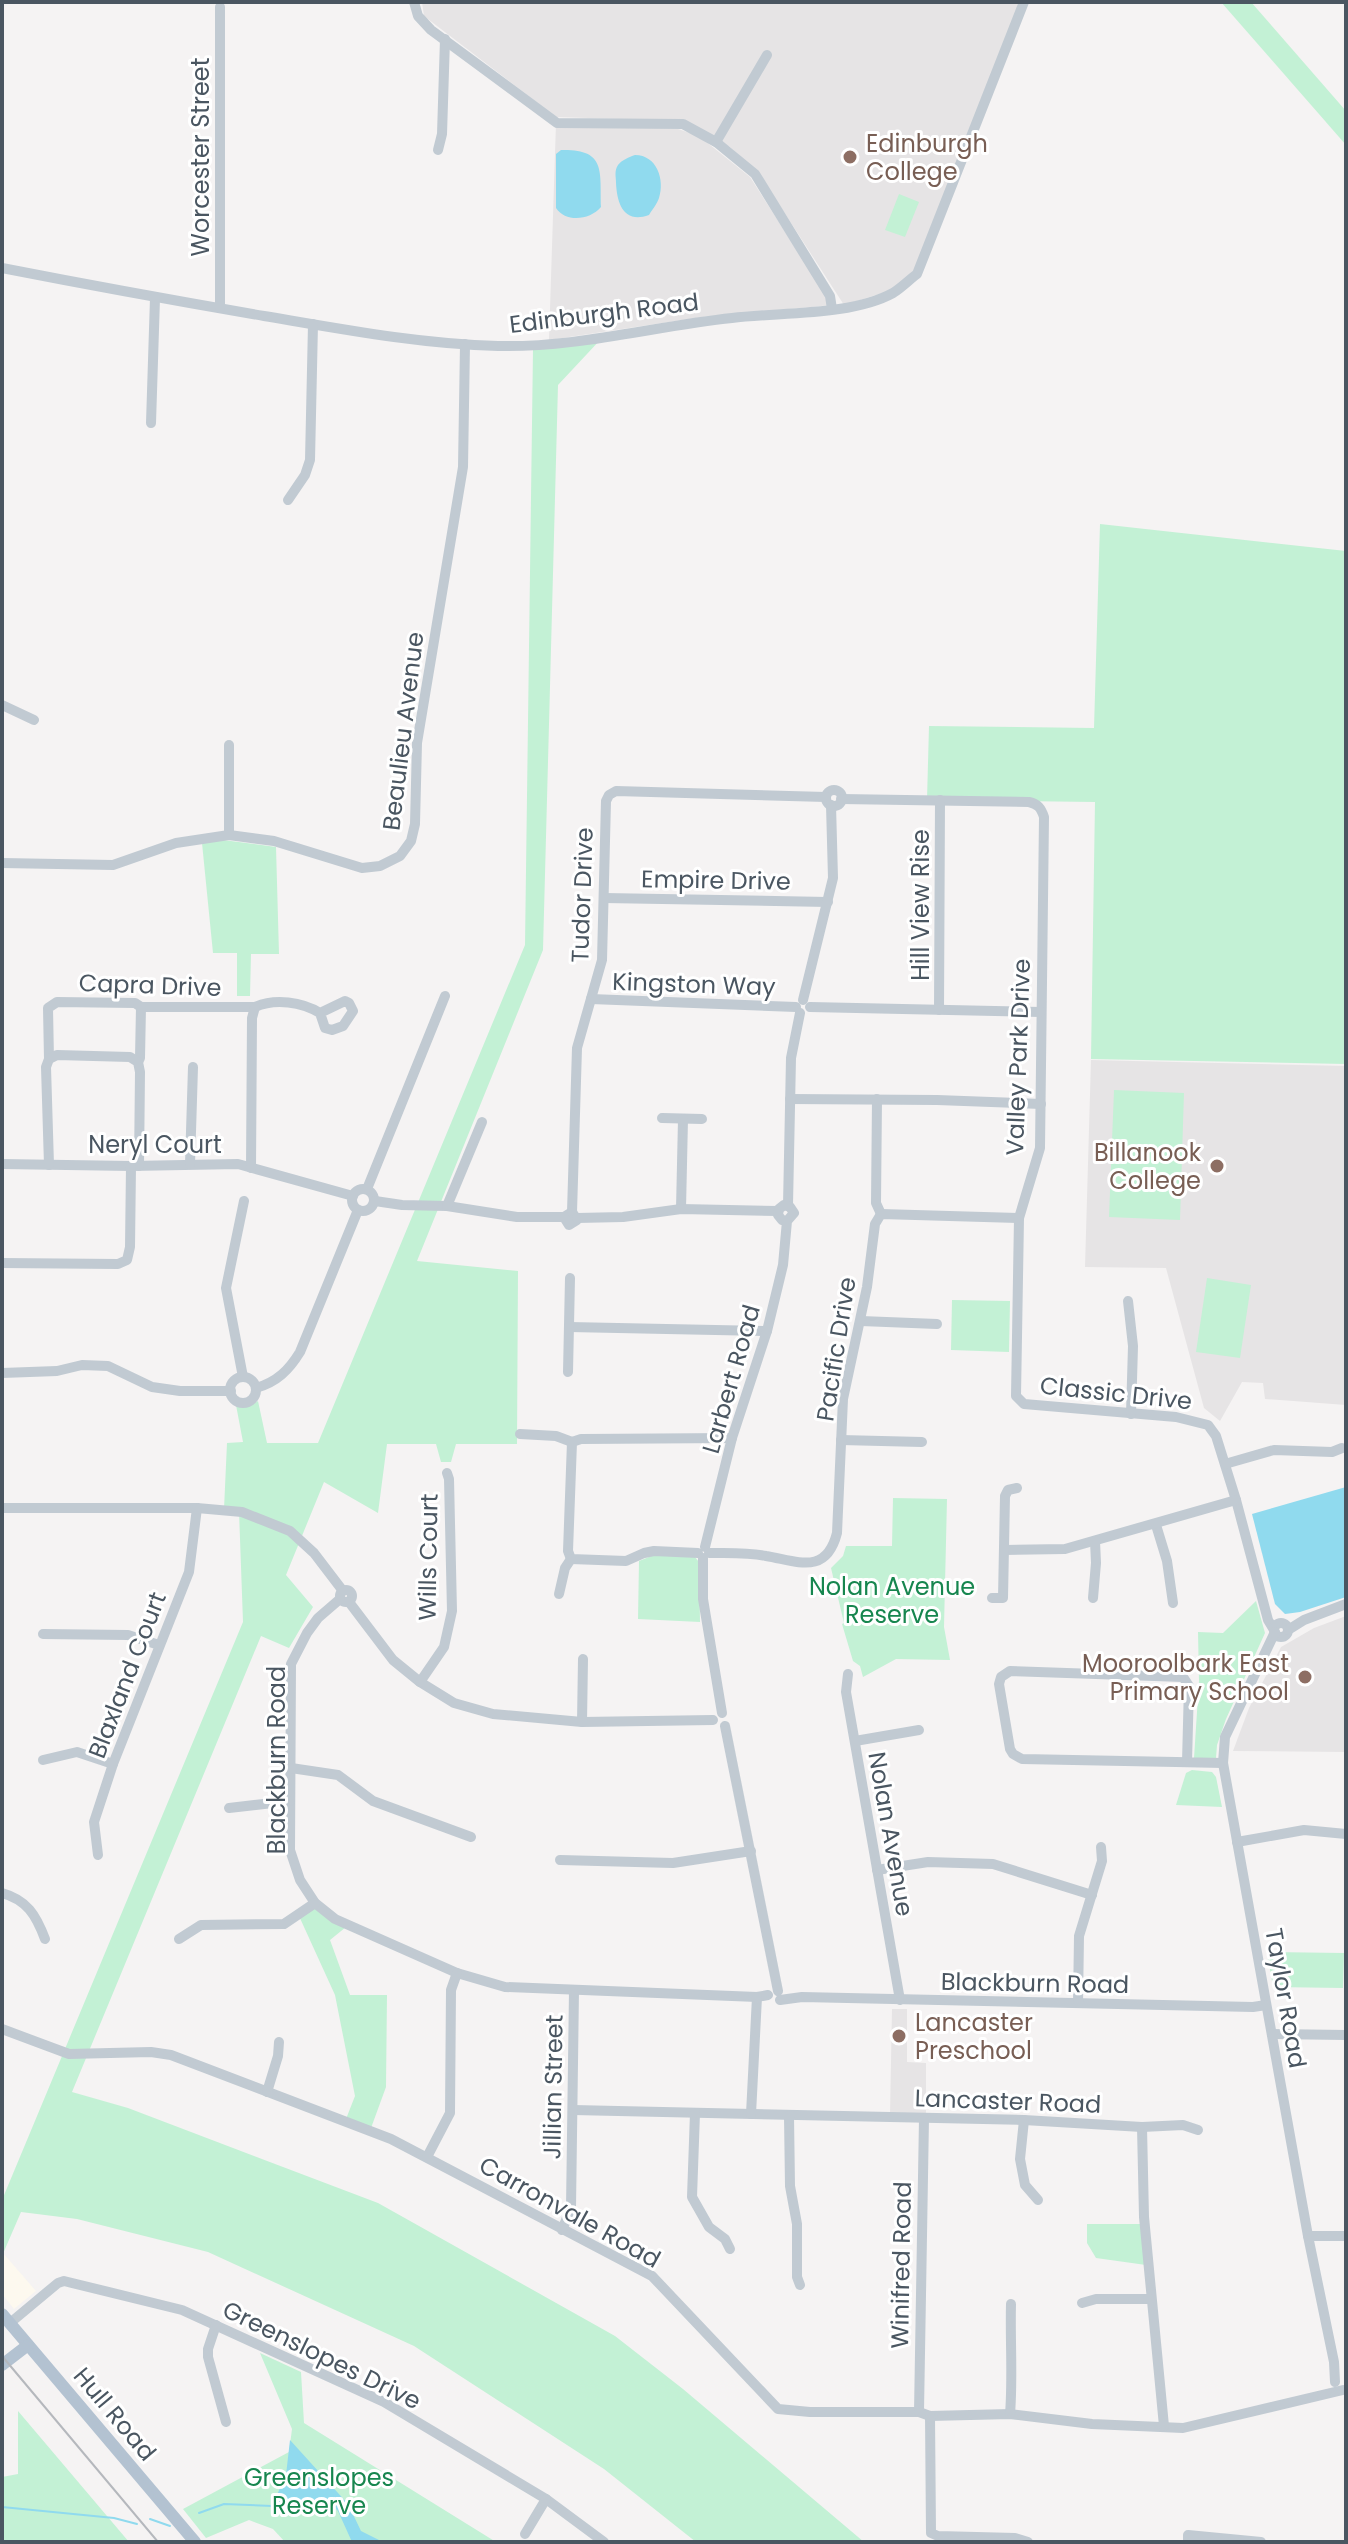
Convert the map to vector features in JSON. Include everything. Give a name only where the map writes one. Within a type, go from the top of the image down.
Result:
[{"type":"main road","name":"Hull Road","points":[[6,2319],[195,2542]]},
{"type":"main road","points":[[2,2365],[28,2345]]},
{"type":"street","points":[[414,2],[418,16],[431,30],[557,123],[683,124],[716,142],[755,174],[830,296],[832,309]]},
{"type":"street","name":"Edinburgh Road","points":[[2,268],[155,298],[313,324],[465,344],[551,344],[702,321],[832,309],[873,300],[894,292],[917,274],[1024,2]]},
{"type":"street","name":"Worcester Street","points":[[220,7],[220,308]]},
{"type":"street","points":[[438,150],[442,134],[445,39]]},
{"type":"street","points":[[716,142],[767,55]]},
{"type":"street","points":[[151,423],[155,298]]},
{"type":"street","points":[[288,500],[305,475],[310,460],[313,324]]},
{"type":"street","name":"Beaulieu Avenue","points":[[2,863],[113,865],[176,843],[229,835],[274,841],[362,868],[391,862],[400,856],[411,841],[415,824],[417,743],[463,467],[465,344]]},
{"type":"street","points":[[2,705],[34,720]]},
{"type":"street","points":[[229,745],[229,835]]},
{"type":"street","name":"Tudor Drive","points":[[571,1216],[577,1048],[602,960],[606,801],[609,795],[616,791],[1037,804]]},
{"type":"street","points":[[375,1201],[447,1206],[517,1217],[623,1217],[681,1209],[783,1208],[791,1058],[833,878],[833,800]]},
{"type":"street","name":"Hill View Rise","points":[[939,1010],[940,800]]},
{"type":"street","name":"Valley Park Drive","points":[[1024,1404],[1019,1401],[1016,1390],[1019,1218],[1040,1148],[1041,1104],[1044,817],[1037,804]]},
{"type":"street","name":"Empire Drive","points":[[604,898],[828,902]]},
{"type":"street","points":[[367,1189],[445,996]]},
{"type":"street","name":"Kingston Way","points":[[591,999],[1041,1012]]},
{"type":"street","name":"Capra Drive","points":[[49,1059],[48,1013],[53,1003],[255,1007],[301,1002],[320,1013]]},
{"type":"street","points":[[2,1263],[118,1264],[127,1260],[135,1166],[141,1007]]},
{"type":"street","points":[[251,1168],[252,1018],[255,1007]]},
{"type":"street","points":[[49,1165],[46,1067],[49,1059],[57,1055],[130,1057],[138,1062]]},
{"type":"street","points":[[190,1164],[193,1067]]},
{"type":"street","points":[[790,1099],[1041,1104]]},
{"type":"street","points":[[877,1099],[876,1203],[881,1214],[1019,1218]]},
{"type":"street","points":[[662,1118],[702,1119]]},
{"type":"street","points":[[681,1209],[683,1119]]},
{"type":"street","points":[[447,1206],[482,1122]]},
{"type":"street","name":"Neryl Court","points":[[2,1164],[238,1164],[353,1196]]},
{"type":"street","points":[[358,1210],[352,1202],[358,1190],[367,1189],[375,1201]]},
{"type":"street","points":[[243,1377],[226,1288],[244,1201]]},
{"type":"street","points":[[358,1210],[369,1210],[375,1201]]},
{"type":"street","name":"Larbert Road","points":[[718,1717],[703,1599],[704,1552],[732,1438],[767,1331],[783,1265],[787,1221],[780,1218],[783,1208]]},
{"type":"street","points":[[256,1388],[279,1378],[300,1352],[358,1210]]},
{"type":"street","name":"Pacific Drive","points":[[704,1552],[765,1555],[792,1563],[810,1563],[824,1558],[834,1547],[843,1399],[861,1321],[875,1224],[881,1214]]},
{"type":"street","points":[[568,1372],[570,1278]]},
{"type":"street","points":[[1128,1301],[1133,1346],[1131,1414]]},
{"type":"street","points":[[861,1321],[937,1324]]},
{"type":"street","points":[[569,1327],[767,1331]]},
{"type":"street","points":[[2,1373],[57,1371],[82,1365],[108,1366],[152,1387],[180,1391],[231,1391]]},
{"type":"street","points":[[243,1377],[253,1381],[256,1388],[255,1396],[245,1402],[234,1398],[231,1391],[232,1383],[243,1377]]},
{"type":"street","name":"Classic Drive","points":[[1024,1404],[1202,1422],[1216,1436],[1225,1464]]},
{"type":"street","points":[[520,1434],[556,1436],[572,1442],[581,1439],[732,1438]]},
{"type":"street","points":[[841,1440],[922,1442]]},
{"type":"street","points":[[571,1559],[568,1551],[572,1442]]},
{"type":"street","points":[[1342,1448],[1332,1452],[1274,1450],[1225,1464],[1261,1593],[1280,1629],[1346,1604]]},
{"type":"street","name":"Wills Court","points":[[420,1682],[444,1647],[452,1611],[447,1473]]},
{"type":"street","points":[[992,1598],[1003,1598],[1005,1496],[1008,1490],[1017,1488]]},
{"type":"street","points":[[1004,1550],[1054,1551],[1156,1525],[1236,1500]]},
{"type":"street","points":[[2,1508],[197,1508],[242,1512],[282,1526],[314,1553],[393,1660],[420,1682],[454,1703],[493,1714],[582,1722],[718,1717],[718,1727],[725,1726],[769,1958],[772,1996],[751,2114]]},
{"type":"street","name":"Blaxland Court","points":[[98,1855],[94,1822],[113,1764],[189,1572],[197,1508]]},
{"type":"street","points":[[1156,1525],[1167,1561],[1173,1603]]},
{"type":"street","points":[[1093,1598],[1095,1541]]},
{"type":"street","points":[[571,1559],[626,1561],[654,1551],[704,1552]]},
{"type":"street","points":[[559,1594],[565,1568],[571,1559]]},
{"type":"street","name":"Blackburn Road","points":[[344,1597],[318,1618],[291,1664],[290,1850],[300,1880],[315,1903],[335,1919],[457,1973],[505,1987],[574,1990],[900,2000],[1266,2005]]},
{"type":"street","name":"Taylor Road","points":[[1280,1629],[1225,1737],[1223,1763],[1308,2236],[1341,2385]]},
{"type":"street","points":[[43,1634],[128,1635],[159,1645]]},
{"type":"street","points":[[582,1722],[583,1659]]},
{"type":"street","points":[[1187,1762],[1189,1686],[1183,1677],[1010,1671],[1001,1677],[999,1684],[1010,1749],[1017,1757],[1187,1762],[1223,1763]]},
{"type":"street","name":"Nolan Avenue","points":[[848,1674],[846,1692],[900,2000]]},
{"type":"street","points":[[855,1741],[919,1730]]},
{"type":"street","points":[[43,1760],[77,1752],[113,1764]]},
{"type":"street","points":[[291,1768],[338,1775],[373,1801],[471,1837]]},
{"type":"street","points":[[229,1808],[290,1801]]},
{"type":"street","points":[[1237,1842],[1304,1830],[1346,1834]]},
{"type":"street","points":[[1078,2003],[1079,1936],[1102,1861],[1101,1847]]},
{"type":"street","points":[[560,1860],[673,1863],[751,1851]]},
{"type":"street","points":[[877,1870],[928,1862],[993,1864],[1092,1895]]},
{"type":"street","points":[[2,1893],[15,1896],[29,1907],[45,1939]]},
{"type":"street","points":[[179,1939],[201,1925],[284,1924],[315,1903]]},
{"type":"street","points":[[427,2157],[450,2113],[451,1990],[457,1973]]},
{"type":"street","name":"Jillian Street","points":[[562,2230],[571,2208],[574,1990]]},
{"type":"street","name":"Carronvale Road","points":[[2,2029],[69,2054],[151,2052],[171,2055],[391,2139],[652,2276],[778,2409],[919,2412],[930,2416],[1010,2414],[1092,2424],[1200,2425],[1341,2385]]},
{"type":"street","points":[[1272,2034],[1346,2035]]},
{"type":"street","points":[[267,2092],[279,2042]]},
{"type":"street","name":"Lancaster Road","points":[[573,2110],[1024,2120],[1142,2127],[1183,2125],[1198,2130]]},
{"type":"street","points":[[695,2113],[692,2197],[709,2227],[725,2239],[730,2249]]},
{"type":"street","points":[[789,2116],[790,2186],[797,2224],[797,2277],[800,2285]]},
{"type":"street","name":"Winifred Road","points":[[919,2412],[924,2118]]},
{"type":"street","points":[[1024,2120],[1020,2159],[1025,2185],[1038,2200]]},
{"type":"street","points":[[1142,2127],[1150,2299],[1164,2426]]},
{"type":"street","points":[[1308,2236],[1346,2236]]},
{"type":"street","name":"Greenslopes Drive","points":[[6,2319],[64,2281],[182,2310],[384,2402],[546,2499],[604,2542]]},
{"type":"street","points":[[1082,2303],[1096,2299],[1150,2299]]},
{"type":"street","points":[[1010,2414],[1013,2380],[1010,2365],[1011,2304]]},
{"type":"street","points":[[216,2325],[208,2357],[226,2422]]},
{"type":"street","points":[[930,2416],[931,2533],[938,2536],[1015,2538],[1028,2542]]},
{"type":"street","points":[[525,2534],[546,2499]]},
{"type":"street","points":[[1188,2542],[1188,2535],[1261,2542]]},
{"type":"shaded area","name":"Edinburgh College","points":[[422,2],[1022,2],[913,273],[892,290],[844,305],[773,195],[751,166],[730,147],[684,121],[556,117],[424,16]]},
{"type":"shaded area","points":[[556,123],[678,129],[699,136],[750,177],[832,305],[702,317],[549,340]]},
{"type":"shaded area","name":"Billanook College","points":[[1091,1060],[1346,1066],[1346,1405],[1265,1399],[1263,1383],[1242,1382],[1220,1421],[1204,1408],[1166,1268],[1085,1267]]},
{"type":"shaded area","name":"Mooroolbark East Primary School","points":[[1346,1616],[1346,1752],[1233,1751],[1249,1708],[1281,1647],[1314,1628]]},
{"type":"shaded area","name":"Lancaster Preschool","points":[[892,2009],[907,2009],[907,2062],[926,2063],[926,2115],[890,2115]]},
{"type":"shaded area","points":[[3,2253],[36,2291],[14,2309],[2,2294]]},
{"type":"green space","points":[[1221,2],[1251,2],[1346,111],[1346,145]]},
{"type":"green space","points":[[899,194],[919,202],[905,237],[885,230]]},
{"type":"green space","points":[[601,339],[558,385],[543,950],[417,1261],[518,1271],[517,1444],[456,1444],[451,1462],[441,1462],[436,1444],[387,1444],[378,1513],[324,1482],[286,1575],[313,1607],[289,1648],[261,1636],[72,2092],[128,2108],[378,2203],[615,2336],[683,2389],[864,2542],[696,2542],[604,2469],[414,2346],[208,2252],[77,2219],[21,2212],[2,2256],[2,2200],[243,1622],[239,1511],[224,1509],[227,1443],[243,1442],[236,1405],[248,1407],[258,1401],[267,1443],[318,1443],[525,945],[533,349]]},
{"type":"green space","points":[[1100,524],[1346,551],[1346,1064],[1091,1059],[1095,802],[927,800],[929,726],[1094,728]]},
{"type":"green space","points":[[223,840],[276,847],[279,954],[251,954],[250,996],[237,996],[237,953],[213,953],[202,843]]},
{"type":"green space","points":[[1114,1090],[1184,1093],[1180,1220],[1109,1217]]},
{"type":"green space","points":[[1207,1278],[1251,1285],[1240,1358],[1196,1352]]},
{"type":"green space","points":[[952,1300],[1010,1301],[1009,1352],[951,1350]]},
{"type":"green space","name":"Nolan Avenue Reserve","points":[[893,1498],[947,1499],[944,1627],[950,1660],[896,1659],[863,1677],[860,1666],[853,1661],[842,1624],[831,1568],[843,1556],[846,1546],[892,1546]]},
{"type":"green space","points":[[654,1555],[694,1556],[699,1562],[700,1622],[638,1619],[639,1561]]},
{"type":"green space","points":[[1256,1601],[1265,1633],[1226,1719],[1216,1758],[1194,1758],[1199,1681],[1198,1632],[1223,1633]]},
{"type":"green space","points":[[1192,1770],[1212,1772],[1216,1777],[1222,1807],[1176,1805],[1186,1773]]},
{"type":"green space","points":[[316,1904],[346,1927],[330,1940],[350,1995],[387,1995],[386,2087],[371,2128],[346,2119],[355,2096],[335,1995],[299,1916]]},
{"type":"green space","points":[[1267,1952],[1344,1953],[1343,1988],[1273,1987]]},
{"type":"green space","points":[[1087,2224],[1143,2224],[1146,2265],[1096,2258],[1087,2243]]},
{"type":"green space","name":"Greenslopes Reserve","points":[[260,2353],[301,2372],[304,2423],[496,2542],[285,2542],[273,2529],[249,2520],[206,2538],[183,2509],[289,2452],[292,2429]]},
{"type":"green space","points":[[18,2411],[129,2542],[2,2542],[2,2477],[18,2474]]},
{"type":"water","points":[[561,150],[586,153],[598,164],[601,207],[591,215],[572,218],[556,208],[556,154]]},
{"type":"water","points":[[635,155],[643,156],[654,164],[661,184],[656,205],[649,215],[640,217],[633,217],[624,210],[617,191],[617,167]]},
{"type":"water","points":[[1346,1487],[1346,1597],[1285,1614],[1275,1604],[1252,1514]]},
{"type":"water","points":[[290,2440],[348,2504],[361,2531],[383,2542],[352,2542],[338,2511],[328,2500],[275,2515],[271,2508],[286,2475]]},
{"type":"waterway","points":[[199,2513],[224,2504],[272,2506]]},
{"type":"waterway","points":[[2,2507],[114,2518],[137,2524]]},
{"type":"waterway","points":[[150,2519],[170,2526]]},
{"type":"railway","points":[[2,2356],[158,2542]]},
{"type":"place","name":"Edinburgh College","points":[[850,157]]},
{"type":"place","name":"Billanook College","points":[[1217,1166]]},
{"type":"place","name":"Mooroolbark East Primary School","points":[[1305,1677]]},
{"type":"place","name":"Lancaster Preschool","points":[[899,2036]]}]
